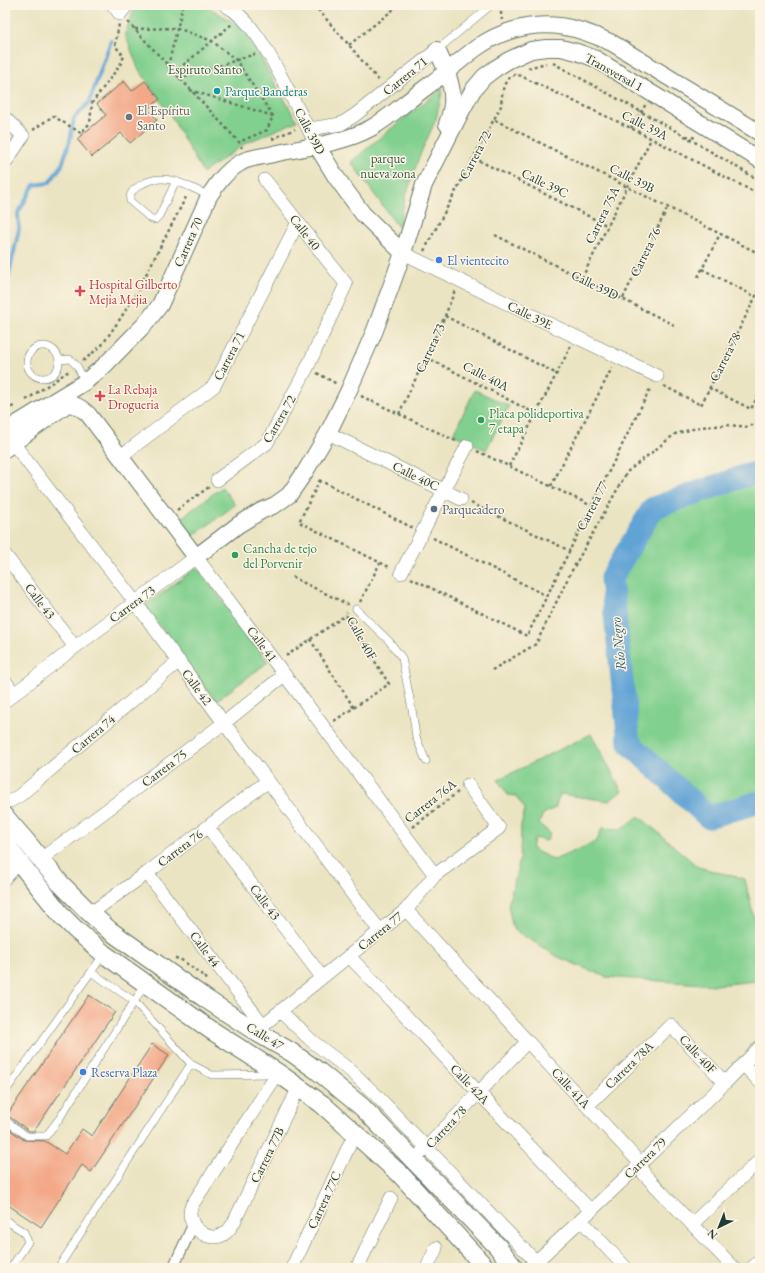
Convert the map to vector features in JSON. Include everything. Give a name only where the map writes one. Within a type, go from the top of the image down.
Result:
[{"type":"main road","name":"Calle 47","points":[[5,818],[60,882],[109,930],[206,999],[261,1029],[337,1086],[362,1107],[498,1247],[514,1268]]},
{"type":"main road","name":"Calle 47","points":[[10,854],[62,916],[104,954],[211,1030],[278,1073],[322,1104],[401,1175],[486,1268]]},
{"type":"street","name":"Calle 39D","points":[[225,5],[232,9],[252,29],[267,50],[317,146],[336,177],[363,214],[403,253]]},
{"type":"street","name":"Transversal 1","points":[[317,146],[350,137],[371,128],[484,42],[511,31],[544,25],[571,27],[612,43],[760,133]]},
{"type":"street","name":"Transversal 1","points":[[403,253],[424,185],[462,110],[474,90],[481,81],[496,68],[531,50],[561,48],[596,59],[760,160]]},
{"type":"street","points":[[437,50],[450,80],[452,100],[452,107],[437,158]]},
{"type":"street","name":"Carrera 71","points":[[307,127],[341,124],[387,91],[437,50]]},
{"type":"street","points":[[5,118],[23,136],[5,163]]},
{"type":"street","name":"Carrera 70","points":[[8,441],[104,366],[146,323],[160,305],[204,194],[240,163],[248,159],[289,150],[317,146]]},
{"type":"street","name":"Calle 40","points":[[265,180],[346,284]]},
{"type":"street","name":"Carrera 71","points":[[121,456],[214,386],[298,222]]},
{"type":"street","points":[[328,433],[349,390],[375,330],[403,253]]},
{"type":"street","name":"Calle 39E","points":[[403,253],[618,357],[656,379]]},
{"type":"street","name":"Carrera 72","points":[[217,480],[267,443],[307,368],[346,284]]},
{"type":"street","points":[[85,382],[88,414]]},
{"type":"street","points":[[8,441],[66,405],[76,405],[88,414]]},
{"type":"street","name":"Calle 41","points":[[88,414],[435,875]]},
{"type":"street","name":"Calle 40C","points":[[328,433],[461,499]]},
{"type":"street","name":"Carrera 73","points":[[10,698],[75,647],[238,525],[261,511],[275,505],[289,495],[305,472],[328,433]]},
{"type":"street","name":"Calle 42","points":[[8,441],[135,602],[380,931]]},
{"type":"street","points":[[401,573],[467,446]]},
{"type":"street","points":[[181,536],[193,542],[217,541]]},
{"type":"street","name":"Calle 43","points":[[5,555],[75,647]]},
{"type":"street","name":"Carrera 74","points":[[5,801],[10,801],[19,796],[179,661]]},
{"type":"street","name":"Carrera 75","points":[[41,859],[224,723],[284,675]]},
{"type":"street","points":[[5,681],[10,698]]},
{"type":"street","name":"Carrera 76","points":[[91,913],[268,781]]},
{"type":"street","name":"Carrera 77","points":[[261,1029],[280,1011],[406,910],[435,875],[498,828],[468,784]]},
{"type":"street","name":"Calle 43","points":[[208,827],[322,977]]},
{"type":"street","points":[[5,878],[10,854]]},
{"type":"street","name":"Calle 44","points":[[147,872],[261,1029]]},
{"type":"street","name":"Calle 41A","points":[[406,910],[527,1042],[588,1105],[640,1163],[644,1174],[734,1268]]},
{"type":"street","name":"Calle 42A","points":[[349,956],[591,1211]]},
{"type":"street","name":"Calle 47","points":[[280,1011],[314,1042],[351,1071],[375,1094],[536,1266]]},
{"type":"street","name":"Calle 40F","points":[[671,1025],[725,1083]]},
{"type":"street","name":"Carrera 78A","points":[[588,1105],[671,1025]]},
{"type":"street","name":"Carrera 78","points":[[414,1160],[527,1042]]},
{"type":"street","name":"Carrera 79","points":[[536,1266],[581,1220],[725,1083],[743,1064],[758,1055]]},
{"type":"street","points":[[743,1064],[760,1082]]},
{"type":"street","points":[[173,1268],[193,1225],[190,1212],[197,1196],[278,1073]]},
{"type":"street","name":"Carrera 77B","points":[[193,1225],[198,1231],[213,1237],[224,1235],[230,1230],[299,1087]]},
{"type":"street","name":"Carrera 77C","points":[[292,1268],[355,1133]]},
{"type":"street","points":[[692,1224],[760,1160]]},
{"type":"street","points":[[357,1268],[391,1198]]},
{"type":"street","points":[[581,1220],[626,1268]]},
{"type":"street","points":[[427,1268],[436,1248]]},
{"type":"street","points":[[752,1268],[760,1261]]},
{"type":"lane","points":[[437,50],[489,7],[489,5]]},
{"type":"lane","points":[[176,181],[156,220],[150,218],[130,201],[132,191],[145,182],[154,179],[176,181],[204,194]]},
{"type":"lane","points":[[40,346],[46,346],[52,349],[57,354],[59,360],[55,373],[49,377],[42,378],[35,376],[30,372],[27,366],[29,353],[34,348],[40,346]]},
{"type":"lane","points":[[59,360],[70,359],[76,366],[85,382]]},
{"type":"lane","points":[[356,609],[389,641],[402,658],[416,737],[426,761]]},
{"type":"lane","points":[[5,1092],[104,954]]},
{"type":"lane","points":[[91,972],[134,1001],[191,1064],[212,1075],[278,1073]]},
{"type":"lane","points":[[5,1120],[28,1136],[46,1136],[59,1119],[146,983]]},
{"type":"lane","points":[[58,1268],[191,1064]]},
{"type":"lane","points":[[5,1220],[24,1232],[28,1242],[11,1268]]},
{"type":"path","points":[[168,66],[183,5]]},
{"type":"path","points":[[314,5],[350,45],[387,91]]},
{"type":"path","points":[[318,9],[322,5]]},
{"type":"path","points":[[350,45],[399,5]]},
{"type":"path","points":[[500,5],[503,25]]},
{"type":"path","points":[[120,8],[134,29],[239,142],[248,159]]},
{"type":"path","points":[[23,136],[53,116],[81,133],[90,123],[92,103],[120,65],[124,56],[115,46],[120,8]]},
{"type":"path","points":[[174,73],[240,17]]},
{"type":"path","points":[[134,29],[177,28],[212,40],[236,60],[273,116]]},
{"type":"path","points":[[179,79],[267,50]]},
{"type":"path","points":[[521,70],[550,62],[556,64],[683,135],[760,181]]},
{"type":"path","name":"Carrera 72","points":[[418,261],[502,106],[504,86],[514,75],[519,75]]},
{"type":"path","name":"Calle 39A","points":[[519,75],[631,128],[760,195]]},
{"type":"path","points":[[190,90],[273,116]]},
{"type":"path","points":[[631,128],[652,93]]},
{"type":"path","points":[[239,142],[267,130],[273,116]]},
{"type":"path","name":"Calle 39B","points":[[495,120],[760,254]]},
{"type":"path","points":[[271,139],[307,127]]},
{"type":"path","name":"Carrera 75A","points":[[582,278],[651,139]]},
{"type":"path","name":"Calle 39C","points":[[474,158],[608,226]]},
{"type":"path","points":[[5,408],[16,407],[76,366],[102,345],[136,294],[186,197],[204,194]]},
{"type":"path","name":"Carrera 76","points":[[623,298],[668,207]]},
{"type":"path","points":[[698,277],[720,234]]},
{"type":"path","name":"Calle 39D","points":[[495,235],[623,298],[674,325]]},
{"type":"path","points":[[702,269],[756,297]]},
{"type":"path","name":"Carrera 73","points":[[399,414],[445,316],[459,281]]},
{"type":"path","name":"Carrera 78","points":[[656,379],[701,405],[760,288]]},
{"type":"path","points":[[445,316],[557,374]]},
{"type":"path","points":[[509,466],[575,337]]},
{"type":"path","name":"Calle 40A","points":[[426,357],[536,414]]},
{"type":"path","points":[[550,486],[618,357]]},
{"type":"path","points":[[307,368],[349,390]]},
{"type":"path","name":"Carrera 77","points":[[527,636],[656,379]]},
{"type":"path","points":[[709,388],[751,409],[760,392]]},
{"type":"path","points":[[492,670],[536,644],[570,574],[627,472],[675,434],[700,427],[727,424],[749,427],[760,420]]},
{"type":"path","points":[[167,518],[217,480]]},
{"type":"path","points":[[299,522],[320,480]]},
{"type":"path","points":[[461,499],[570,551]]},
{"type":"path","points":[[356,609],[380,563]]},
{"type":"path","name":"Calle 40F","points":[[292,576],[350,606],[346,615],[389,684],[354,708]]},
{"type":"path","points":[[276,663],[346,615]]},
{"type":"path","points":[[310,639],[354,708],[324,728]]},
{"type":"path","name":"Carrera 76A","points":[[404,834],[468,784]]},
{"type":"green space","name":"Espiruto Santo","points":[[139,5],[205,5],[244,29],[297,121],[246,143],[203,173],[171,116],[138,68],[125,34],[135,7]]},
{"type":"green space","name":"parque nueva zona","points":[[443,88],[436,119],[419,157],[405,199],[398,227],[351,162]]},
{"type":"green space","name":"Placa polideportiva 7 etapa","points":[[475,390],[509,406],[486,450],[453,434]]},
{"type":"green space","points":[[760,472],[760,802],[708,817],[629,743],[611,578],[653,508],[744,476]]},
{"type":"green space","points":[[222,487],[235,505],[193,536],[180,519]]},
{"type":"green space","points":[[197,567],[268,662],[216,701],[145,606]]},
{"type":"green space","points":[[591,734],[622,791],[609,801],[560,794],[555,808],[543,814],[539,824],[550,833],[547,841],[534,838],[532,849],[554,860],[597,841],[602,828],[622,829],[639,816],[698,867],[745,879],[757,932],[758,981],[715,985],[606,977],[558,957],[513,929],[508,905],[520,859],[521,825],[525,809],[516,796],[508,795],[498,780]]},
{"type":"building","name":"El Espíritu Santo","points":[[124,81],[132,91],[145,81],[160,99],[148,109],[157,120],[130,143],[121,133],[92,157],[77,139],[106,115],[97,104]]},
{"type":"building","points":[[89,995],[115,1012],[34,1131],[29,1131],[7,1115]]},
{"type":"building","points":[[152,1044],[169,1055],[91,1172],[82,1165],[41,1227],[5,1203],[5,1126],[24,1140],[45,1141],[65,1154],[82,1129],[92,1136]]},
{"type":"waterway","points":[[5,286],[7,283],[19,229],[18,213],[34,185],[49,183],[62,165],[70,140],[74,118],[89,103],[111,41]]},
{"type":"waterway","name":"Río Negro","points":[[760,472],[744,476],[653,508],[611,578],[629,743],[708,817],[760,802]]},
{"type":"place","name":"Parque Banderas","points":[[217,91]]},
{"type":"place","name":"El Espíritu Santo","points":[[129,117]]},
{"type":"place","name":"El vientecito","points":[[439,260]]},
{"type":"place","name":"Hospital Gilberto Mejia Mejia","points":[[80,291]]},
{"type":"place","name":"La Rebaja Drogueria","points":[[100,396]]},
{"type":"place","name":"Placa polideportiva 7 etapa","points":[[481,420]]},
{"type":"place","name":"Parqueadero","points":[[434,509]]},
{"type":"place","name":"Cancha de tejo del Porvenir","points":[[235,555]]},
{"type":"place","name":"Reserva Plaza","points":[[83,1072]]}]
